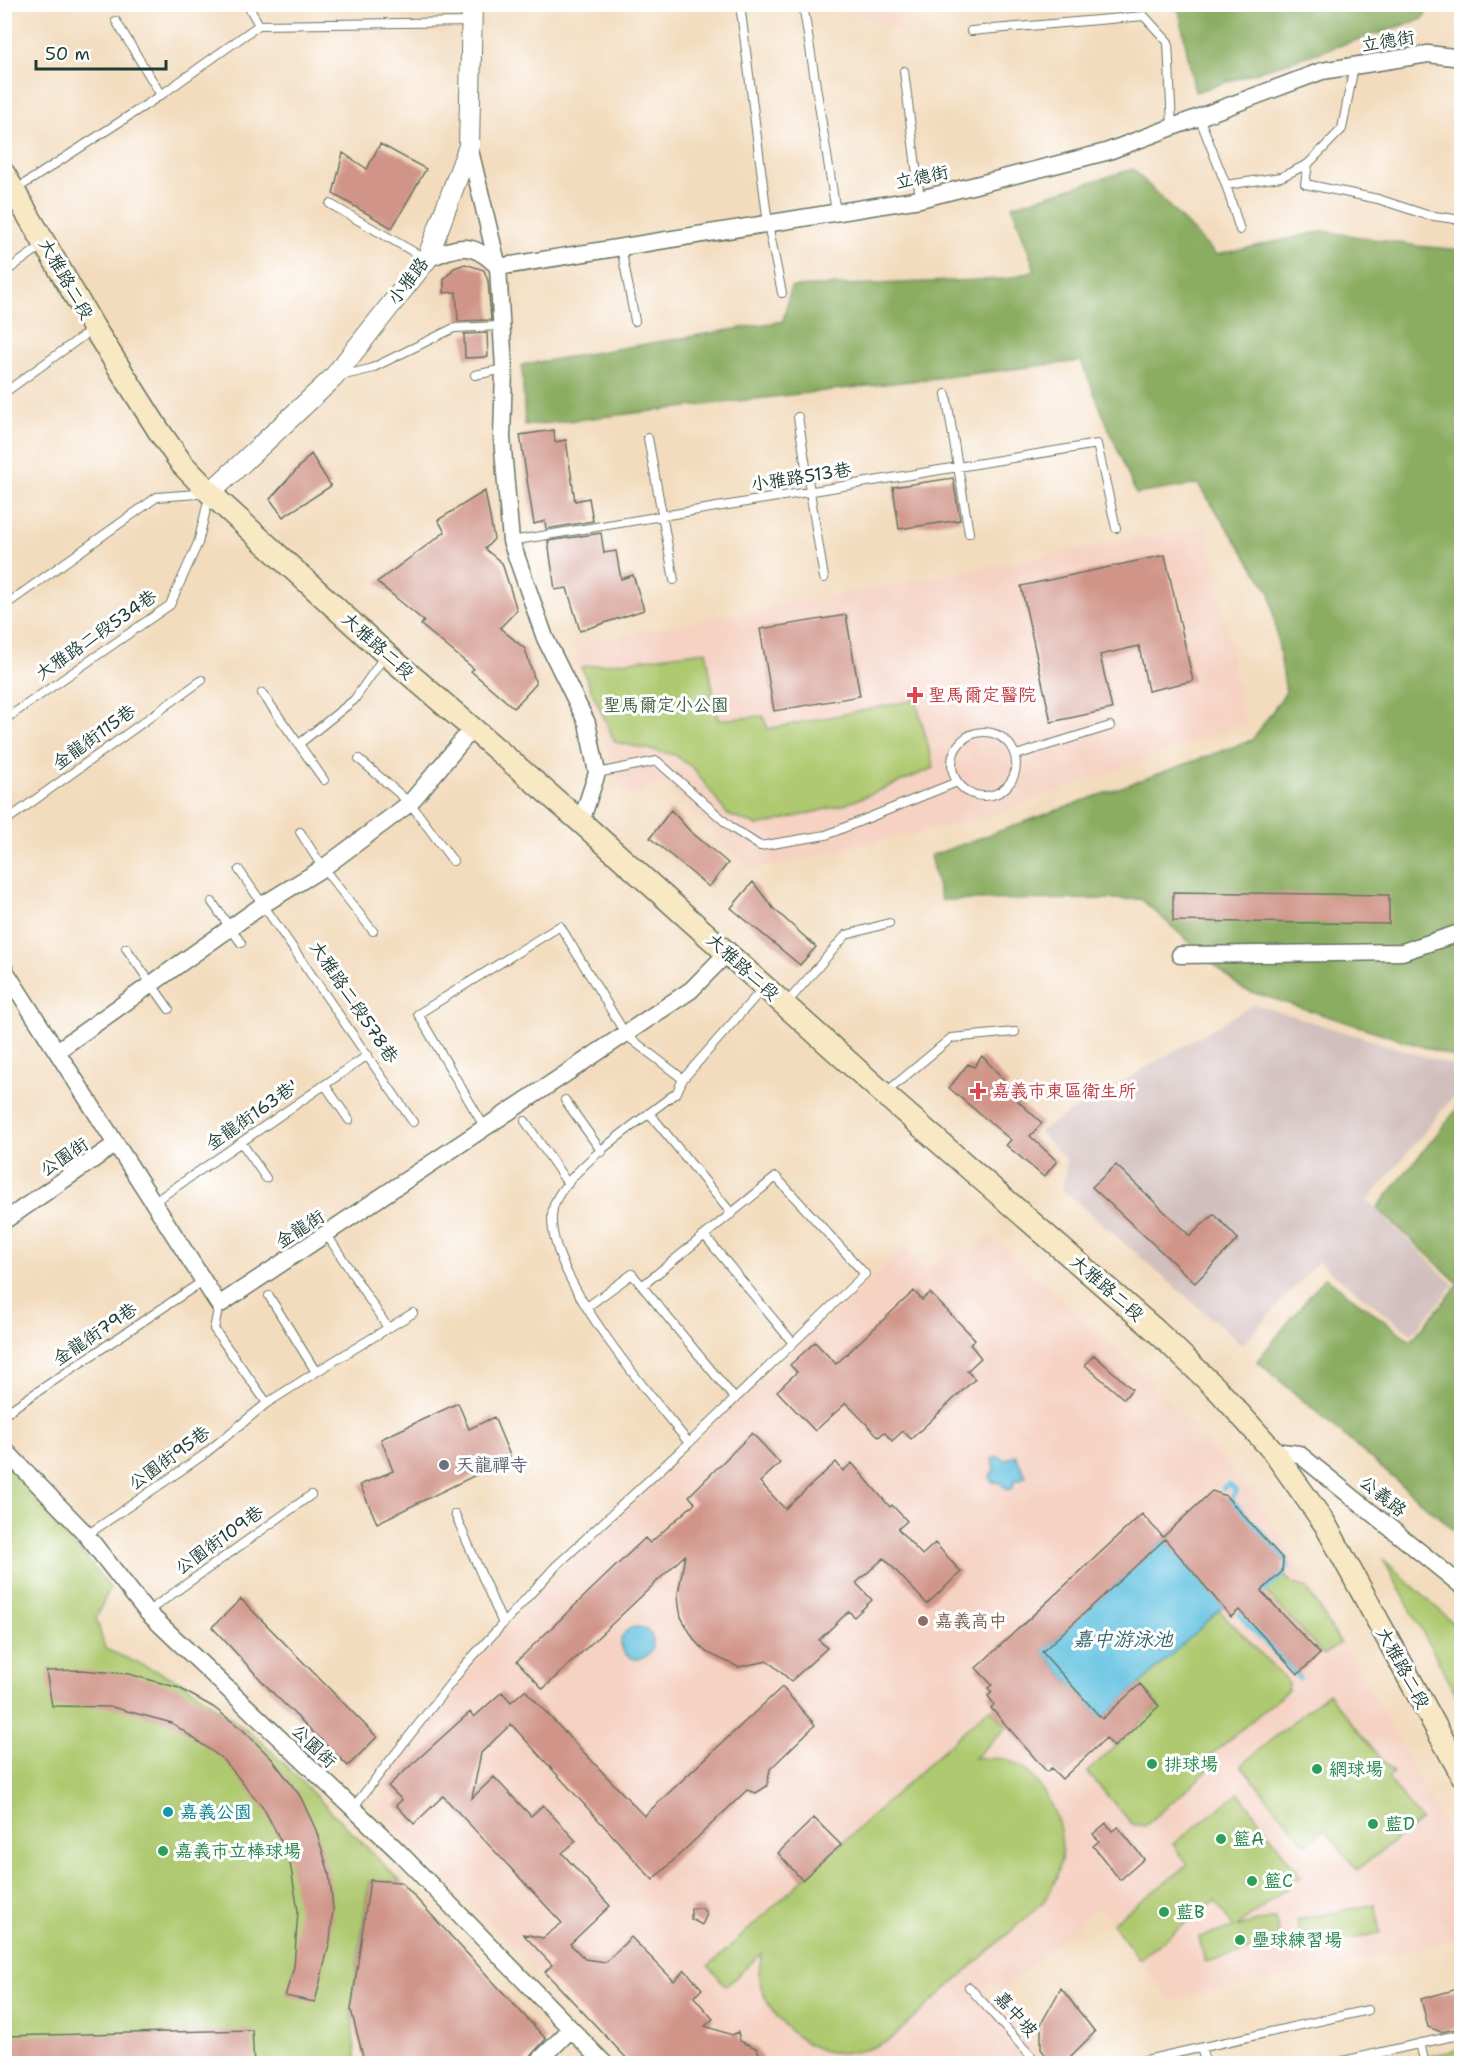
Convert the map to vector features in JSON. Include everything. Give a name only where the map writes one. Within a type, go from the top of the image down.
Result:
[{"type":"main road","name":"大雅路二段","points":[[8,187],[45,244],[94,328],[182,464],[210,493],[386,654],[581,822],[884,1094],[1155,1330],[1219,1391],[1273,1451],[1325,1524],[1461,1775]]},
{"type":"street","name":"小雅路","points":[[210,493],[333,378],[427,259],[469,146],[473,13]]},
{"type":"street","name":"立德街","points":[[498,267],[920,200],[1106,152],[1322,71],[1428,54],[1461,58]]},
{"type":"street","points":[[469,146],[498,267],[504,369],[502,438],[511,541],[545,638],[587,723],[597,773],[581,822]]},
{"type":"street","points":[[427,259],[448,250],[470,246],[486,254],[498,267]]},
{"type":"street","points":[[57,1051],[152,986],[264,904],[323,868],[410,803],[472,729]]},
{"type":"street","points":[[1180,955],[1402,952],[1461,932]]},
{"type":"street","name":"金龍街","points":[[219,1305],[691,990],[727,953]]},
{"type":"street","points":[[4,969],[219,1305]]},
{"type":"street","name":"公園街","points":[[4,1221],[117,1144]]},
{"type":"street","name":"公園街","points":[[4,1449],[87,1535],[147,1612],[351,1809],[398,1851],[605,2064]]},
{"type":"street","name":"公義路","points":[[1273,1451],[1299,1454],[1461,1586]]},
{"type":"street","points":[[536,2064],[571,2029]]},
{"type":"lane","points":[[247,4],[259,26]]},
{"type":"lane","points":[[740,4],[768,224],[782,293]]},
{"type":"lane","points":[[802,4],[836,212]]},
{"type":"lane","points":[[8,187],[161,95],[259,26],[473,13]]},
{"type":"lane","points":[[971,31],[1144,16],[1168,42],[1172,127]]},
{"type":"lane","points":[[116,21],[161,95]]},
{"type":"lane","points":[[1226,185],[1281,177],[1308,164],[1342,129],[1354,66]]},
{"type":"lane","points":[[904,71],[920,200]]},
{"type":"lane","points":[[1199,117],[1226,185],[1240,230]]},
{"type":"lane","points":[[1308,164],[1305,184],[1378,199],[1428,215],[1461,220]]},
{"type":"lane","points":[[330,204],[427,259]]},
{"type":"lane","points":[[4,273],[45,244]]},
{"type":"lane","points":[[621,247],[635,321]]},
{"type":"lane","points":[[333,378],[370,369],[454,328],[500,326]]},
{"type":"lane","points":[[4,393],[94,328]]},
{"type":"lane","points":[[475,375],[504,369]]},
{"type":"lane","points":[[946,394],[969,533]]},
{"type":"lane","points":[[798,417],[824,578]]},
{"type":"lane","points":[[648,438],[674,580]]},
{"type":"lane","name":"小雅路513巷","points":[[511,541],[1097,444],[1116,528]]},
{"type":"lane","points":[[4,606],[157,497],[210,493]]},
{"type":"lane","name":"大雅路二段534巷","points":[[4,720],[170,605],[198,543],[210,493]]},
{"type":"lane","points":[[262,693],[324,780],[299,744],[354,700],[386,654]]},
{"type":"lane","name":"金龍街115巷","points":[[4,822],[202,680]]},
{"type":"lane","points":[[1016,754],[1110,726]]},
{"type":"lane","points":[[993,732],[1003,737],[1016,754],[1017,765],[1010,784],[994,795],[974,795],[957,783],[952,761],[955,750],[970,734],[993,732]]},
{"type":"lane","points":[[359,759],[410,803],[453,861]]},
{"type":"lane","points":[[597,773],[657,761],[732,828],[760,846],[826,835],[957,783]]},
{"type":"lane","points":[[300,832],[323,868],[373,931]]},
{"type":"lane","name":"大雅路二段578巷","points":[[239,870],[413,1122]]},
{"type":"lane","points":[[212,902],[241,943]]},
{"type":"lane","points":[[785,1005],[846,935],[889,922]]},
{"type":"lane","points":[[485,1128],[417,1014],[561,926],[626,1035],[683,1079]]},
{"type":"lane","points":[[126,948],[169,1009]]},
{"type":"lane","points":[[689,1443],[606,1339],[571,1278],[552,1232],[556,1200],[568,1184],[602,1152],[677,1092],[683,1079],[765,987]]},
{"type":"lane","points":[[884,1094],[951,1038],[1016,1032]]},
{"type":"lane","name":"金龍街163巷'","points":[[154,1202],[368,1055]]},
{"type":"lane","points":[[325,1085],[349,1120]]},
{"type":"lane","points":[[566,1100],[602,1152]]},
{"type":"lane","points":[[650,1114],[732,1214]]},
{"type":"lane","points":[[525,1121],[568,1184]]},
{"type":"lane","points":[[241,1142],[266,1178]]},
{"type":"lane","points":[[351,1809],[464,1666],[556,1566],[689,1443],[865,1274],[776,1177],[642,1286]]},
{"type":"lane","points":[[327,1235],[388,1328]]},
{"type":"lane","points":[[705,1236],[793,1343]]},
{"type":"lane","points":[[587,1307],[632,1274],[735,1399]]},
{"type":"lane","name":"金龍街79巷","points":[[4,1414],[203,1281]]},
{"type":"lane","points":[[269,1296],[316,1372]]},
{"type":"lane","points":[[219,1305],[214,1329],[267,1403]]},
{"type":"lane","name":"公園街95巷","points":[[87,1535],[202,1456],[267,1403],[413,1313]]},
{"type":"lane","name":"公園街109巷","points":[[147,1612],[311,1495]]},
{"type":"lane","points":[[455,1514],[503,1624]]},
{"type":"lane","name":"嘉中坡","points":[[969,1987],[1038,2064]]},
{"type":"lane","points":[[1128,2064],[1368,2010]]},
{"type":"lane","points":[[1330,2064],[1461,2034]]},
{"type":"lane","points":[[1420,2043],[1425,2064]]},
{"type":"lane","points":[[1201,2048],[1206,2064]]},
{"type":"shaded area","points":[[837,5],[902,5],[900,31]]},
{"type":"shaded area","name":"聖馬爾定醫院","points":[[1206,526],[1245,723],[983,818],[752,870],[664,783],[623,798],[574,644]]},
{"type":"shaded area","points":[[1254,1004],[1461,1068],[1461,1087],[1368,1201],[1454,1285],[1412,1334],[1318,1262],[1242,1345],[1063,1190],[1066,1160],[1039,1131]]},
{"type":"shaded area","name":"嘉義高中","points":[[989,1234],[1136,1367],[1255,1494],[1376,1698],[1461,1858],[1461,1939],[1170,2001],[1100,1906],[1002,1992],[991,1981],[983,1988],[1048,2063],[627,2063],[377,1808],[385,1799],[383,1777],[468,1671],[561,1571],[905,1247],[925,1271],[960,1242],[974,1252]]},
{"type":"green space","points":[[927,4],[1031,5],[926,15]]},
{"type":"green space","points":[[1164,5],[1429,5],[1423,19],[1195,92],[1179,10]]},
{"type":"green space","points":[[1133,169],[1216,255],[1323,231],[1417,246],[1461,250],[1461,1059],[1242,989],[1141,899],[941,900],[930,856],[1252,740],[1286,692],[1270,592],[1198,484],[1136,494],[1081,361],[525,426],[522,365],[783,321],[791,287],[1007,279],[1035,270],[1012,206]]},
{"type":"green space","name":"聖馬爾定小公園","points":[[706,651],[718,720],[763,716],[768,729],[916,700],[934,768],[846,804],[759,826],[728,815],[694,769],[675,755],[615,742],[581,667]]},
{"type":"green space","points":[[1461,1104],[1461,1536],[1257,1361],[1325,1277],[1411,1341],[1459,1284],[1377,1208]]},
{"type":"green space","name":"嘉義市立棒球場","points":[[4,1455],[110,1588],[96,1617],[105,1649],[184,1683],[263,1743],[401,1882],[369,1881],[351,2010],[356,2063],[5,2063]]},
{"type":"green space","points":[[1383,1559],[1461,1630],[1461,1703]]},
{"type":"green space","points":[[1283,1574],[1292,1583],[1307,1588],[1340,1643],[1324,1655],[1265,1591]]},
{"type":"green space","points":[[1219,1610],[1289,1683],[1288,1690],[1205,1760],[1211,1768],[1145,1826],[1132,1824],[1087,1772],[1159,1706],[1140,1684]]},
{"type":"green space","name":"網球場","points":[[1328,1693],[1393,1773],[1388,1778],[1421,1820],[1357,1870],[1325,1829],[1306,1845],[1241,1765]]},
{"type":"green space","points":[[989,1708],[1007,1727],[974,1758],[1002,1759],[1029,1774],[1050,1804],[1060,1832],[1061,1860],[1051,1888],[1043,1902],[888,2041],[868,2049],[846,2053],[831,2052],[818,2049],[793,2034],[773,2011],[760,1984],[759,1971],[762,1953],[726,1986],[709,1966]]},
{"type":"green space","points":[[1239,1793],[1301,1877],[1236,1927],[1275,1918],[1281,1943],[1205,1962],[1199,1937],[1234,1928],[1215,1901],[1139,1959],[1112,1923],[1188,1865],[1173,1844]]},
{"type":"green space","points":[[1375,1904],[1380,1933],[1302,1949],[1297,1920]]},
{"type":"green space","points":[[1461,2049],[1461,2063],[1399,2063]]},
{"type":"water","points":[[1015,1455],[1026,1476],[1020,1480],[1014,1480],[1013,1488],[1008,1490],[1000,1483],[992,1482],[990,1477],[994,1470],[992,1459],[997,1456],[1005,1460]]},
{"type":"water","name":"嘉中游泳池","points":[[1165,1539],[1223,1607],[1102,1719],[1042,1652]]},
{"type":"water","points":[[637,1627],[649,1631],[653,1643],[649,1655],[637,1659],[625,1655],[621,1643],[625,1631]]},
{"type":"building","points":[[380,144],[426,169],[392,228],[333,194],[343,153],[367,169]]},
{"type":"building","points":[[465,264],[484,270],[488,281],[491,320],[458,321],[456,292],[444,293],[444,279],[454,268]]},
{"type":"building","points":[[487,333],[488,357],[465,358],[464,334]]},
{"type":"building","points":[[554,430],[555,442],[566,440],[575,501],[589,498],[593,521],[546,529],[545,521],[534,524],[520,435]]},
{"type":"building","points":[[311,454],[331,486],[283,517],[270,499]]},
{"type":"building","points":[[953,478],[960,520],[899,529],[893,487]]},
{"type":"building","points":[[485,491],[494,539],[485,549],[502,563],[517,610],[500,628],[525,649],[536,684],[514,708],[471,671],[474,669],[421,625],[424,621],[377,582],[445,532],[438,520]]},
{"type":"building","points":[[601,533],[604,553],[616,551],[621,579],[633,575],[644,610],[580,631],[567,588],[555,590],[548,541]]},
{"type":"building","points":[[1165,555],[1193,681],[1148,691],[1139,646],[1100,655],[1112,709],[1051,722],[1021,586]]},
{"type":"building","points":[[846,615],[860,696],[774,711],[760,629]]},
{"type":"building","points":[[671,810],[690,831],[728,863],[709,887],[650,838]]},
{"type":"building","points":[[753,882],[773,908],[816,947],[800,965],[731,908]]},
{"type":"building","points":[[1173,892],[1389,895],[1389,924],[1173,921]]},
{"type":"building","points":[[982,1056],[1009,1085],[1005,1089],[1042,1123],[1030,1136],[1057,1161],[1044,1177],[1006,1145],[1011,1140],[949,1088],[968,1064],[974,1067]]},
{"type":"building","points":[[1116,1165],[1190,1236],[1214,1214],[1238,1239],[1195,1283],[1092,1187]]},
{"type":"building","points":[[914,1291],[922,1300],[930,1293],[975,1339],[970,1344],[981,1358],[967,1371],[975,1379],[911,1439],[903,1431],[892,1441],[884,1432],[879,1437],[846,1403],[815,1431],[777,1391],[797,1372],[790,1365],[815,1342],[836,1364]]},
{"type":"building","points":[[1094,1355],[1132,1389],[1124,1399],[1085,1365]]},
{"type":"building","name":"天龍禪寺","points":[[458,1403],[469,1429],[494,1417],[511,1458],[377,1523],[360,1485],[393,1471],[381,1439]]},
{"type":"building","points":[[752,1433],[780,1463],[760,1482],[785,1509],[836,1462],[843,1471],[852,1463],[890,1507],[892,1505],[907,1521],[898,1529],[922,1555],[935,1543],[961,1572],[927,1604],[884,1558],[856,1583],[872,1600],[854,1617],[849,1611],[819,1640],[827,1648],[791,1681],[768,1661],[738,1667],[706,1652],[695,1641],[681,1617],[679,1606],[678,1594],[685,1555],[543,1689],[517,1661],[645,1538],[650,1543],[695,1503],[689,1496]]},
{"type":"building","points":[[1212,1491],[1226,1496],[1283,1559],[1282,1572],[1261,1591],[1320,1654],[1298,1674],[1239,1610],[1231,1617],[1165,1539],[1042,1652],[1102,1719],[1140,1684],[1159,1706],[1114,1747],[1106,1738],[1062,1779],[1051,1768],[1047,1772],[991,1708],[994,1704],[988,1696],[992,1692],[988,1688],[992,1685],[976,1668],[1142,1514],[1163,1537]]},
{"type":"building","points":[[241,1599],[377,1737],[348,1766],[275,1695],[212,1627]]},
{"type":"building","points":[[81,1670],[129,1674],[179,1688],[213,1707],[243,1730],[272,1759],[300,1796],[316,1830],[329,1873],[333,1908],[330,1941],[315,2002],[285,1996],[294,1967],[298,1911],[289,1857],[264,1809],[224,1760],[172,1723],[112,1707],[52,1706],[46,1671]]},
{"type":"building","points":[[782,1687],[815,1725],[770,1769],[767,1786],[756,1793],[747,1790],[653,1880],[511,1724],[481,1753],[472,1798],[494,1777],[531,1816],[543,1805],[576,1841],[562,1853],[610,1906],[570,1944],[585,1959],[606,1962],[631,1937],[674,1981],[685,1970],[702,1989],[694,1997],[713,2019],[705,2026],[732,2035],[738,2032],[740,2041],[756,2048],[766,2064],[632,2064],[545,1972],[552,1965],[523,1934],[543,1938],[562,1923],[443,1796],[414,1824],[396,1805],[402,1800],[388,1786],[470,1712],[474,1717],[502,1692],[511,1702],[525,1690],[644,1816]]},
{"type":"building","points":[[814,1818],[841,1845],[802,1880],[778,1853]]},
{"type":"building","points":[[1106,1823],[1112,1831],[1118,1827],[1144,1859],[1120,1880],[1093,1846],[1099,1841],[1093,1834]]},
{"type":"building","points":[[370,1880],[401,1882],[546,2039],[523,2064],[365,2064],[351,2010]]},
{"type":"building","points":[[691,1908],[702,1908],[707,1914],[702,1925],[691,1919]]},
{"type":"building","points":[[1061,1988],[1095,2032],[1063,2064],[1052,2064],[1041,2049],[1041,2024]]},
{"type":"building","points":[[1461,1988],[1461,2028],[1441,2032],[1428,2027],[1421,1999]]},
{"type":"building","points":[[252,2030],[254,2064],[4,2064],[4,2036]]},
{"type":"waterway","points":[[1223,1488],[1229,1484],[1236,1491],[1231,1499],[1282,1554],[1288,1565],[1286,1571],[1259,1596]]},
{"type":"waterway","points":[[1246,1608],[1239,1615],[1299,1678]]},
{"type":"place","name":"聖馬爾定醫院","points":[[915,695]]},
{"type":"place","name":"嘉義市東區衛生所","points":[[978,1091]]},
{"type":"place","name":"天龍禪寺","points":[[444,1465]]},
{"type":"place","name":"嘉義高中","points":[[923,1621]]},
{"type":"place","name":"排球場","points":[[1152,1764]]},
{"type":"place","name":"網球場","points":[[1317,1769]]},
{"type":"place","name":"嘉義公園","points":[[168,1812]]},
{"type":"place","name":"藍D","points":[[1373,1824]]},
{"type":"place","name":"籃A","points":[[1221,1839]]},
{"type":"place","name":"嘉義市立棒球場","points":[[163,1851]]},
{"type":"place","name":"籃C","points":[[1252,1881]]},
{"type":"place","name":"藍B","points":[[1164,1912]]},
{"type":"place","name":"壘球練習場","points":[[1240,1940]]}]
